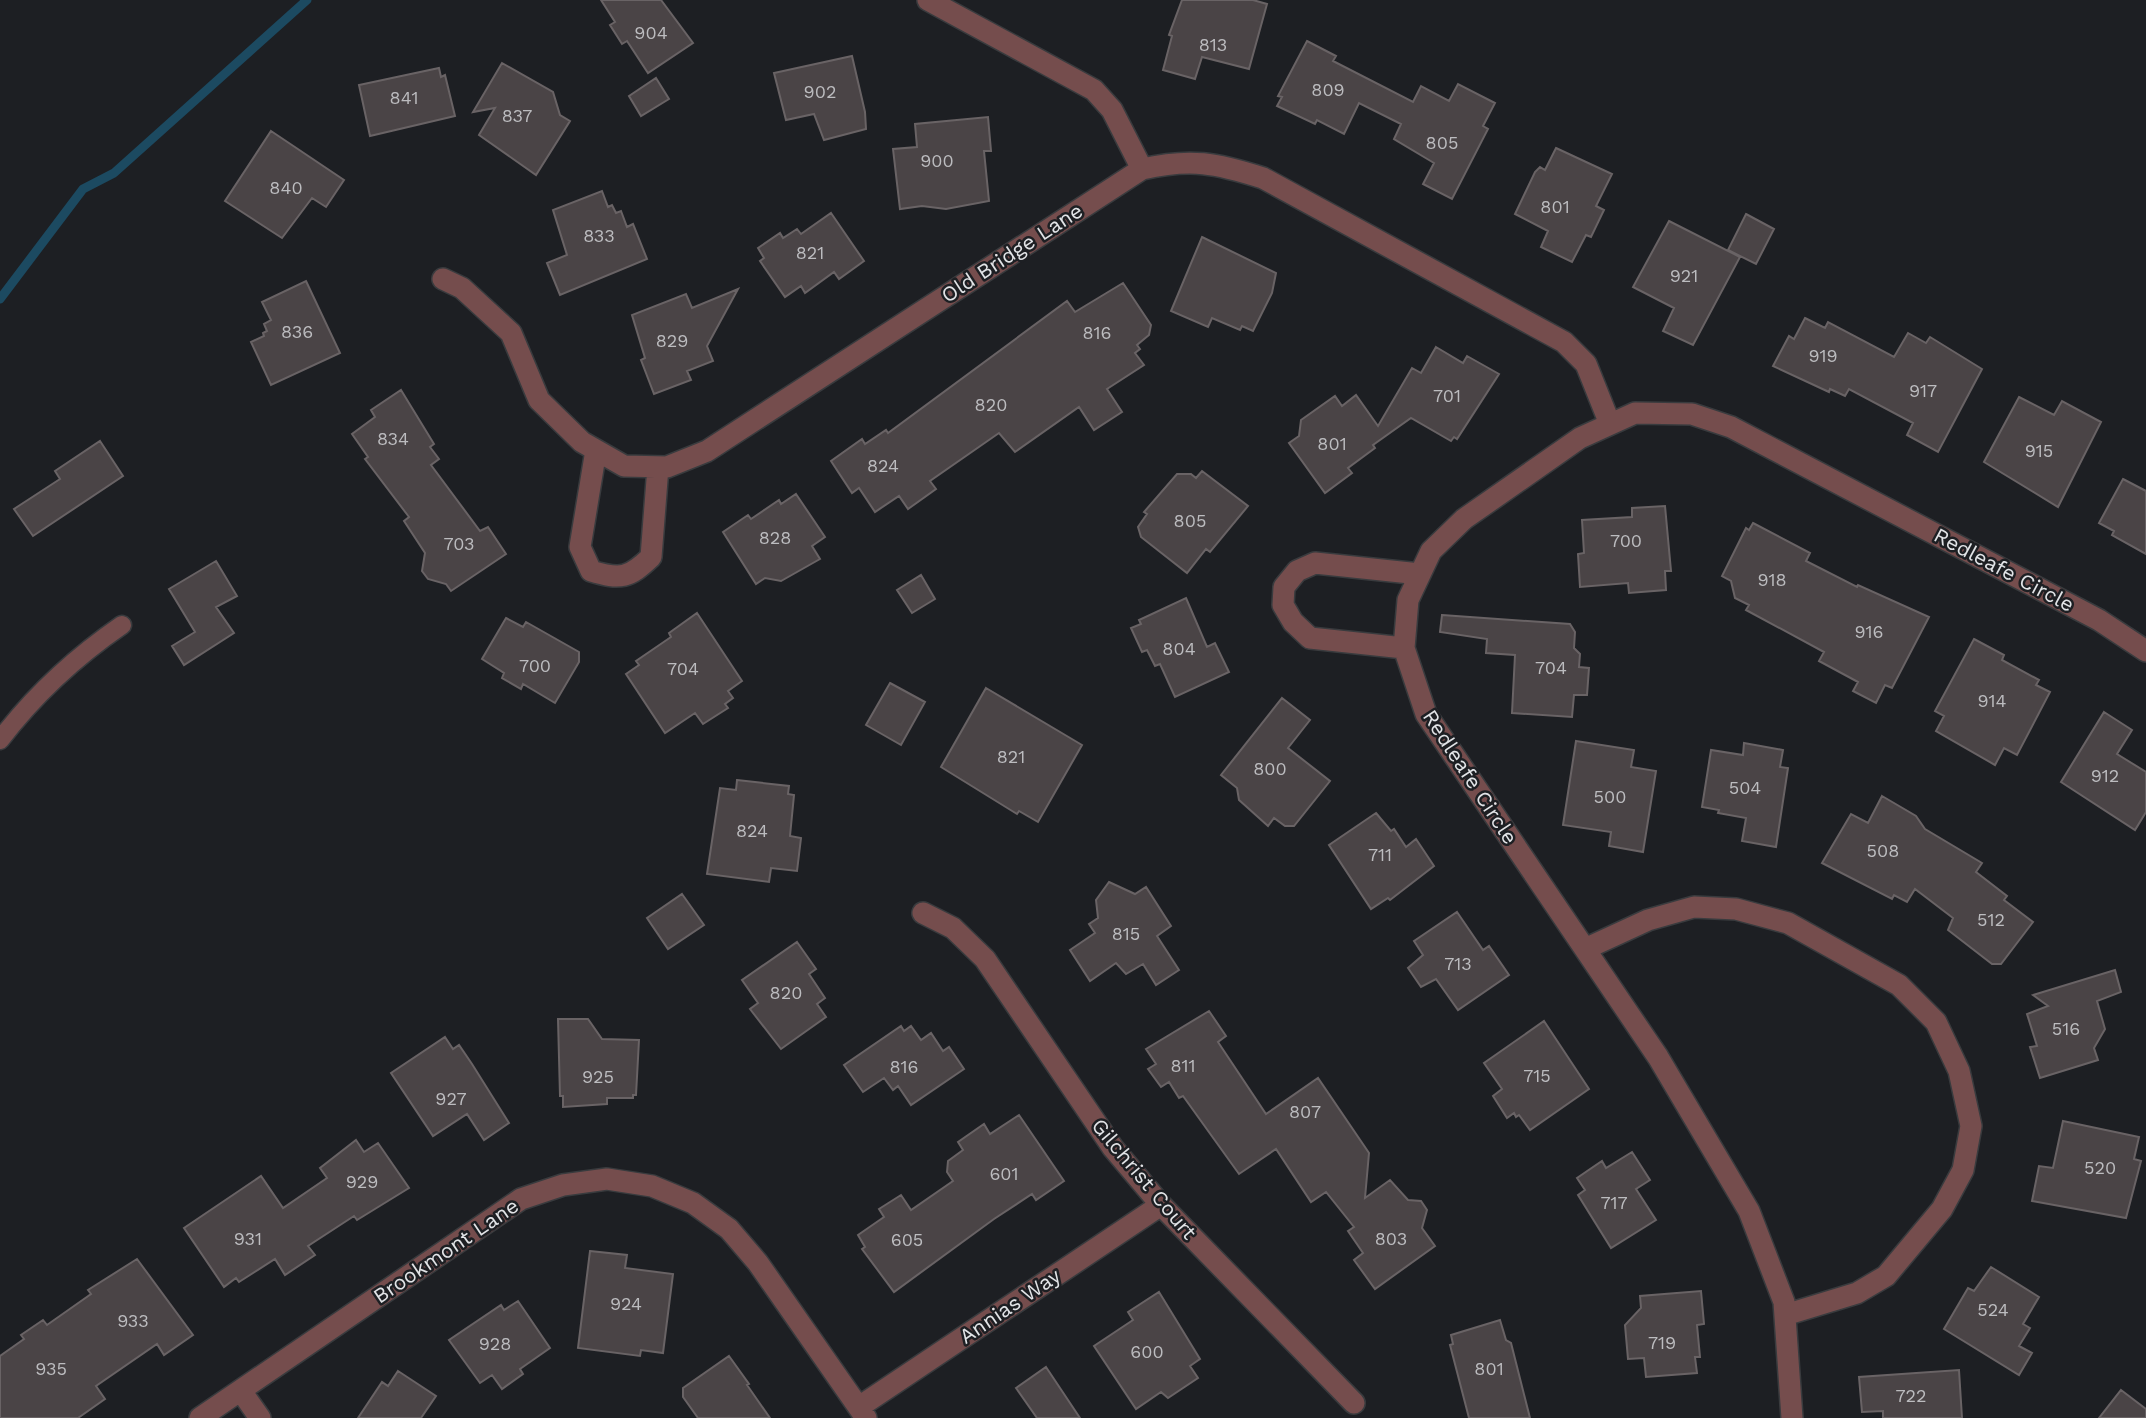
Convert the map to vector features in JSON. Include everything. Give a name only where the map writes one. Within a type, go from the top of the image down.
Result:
[{"type":"street","points":[[928,0],[1094,90],[1112,110],[1142,169]]},
{"type":"street","name":"Old Bridge Lane","points":[[443,279],[462,288],[511,333],[539,400],[582,442],[624,466],[667,467],[706,451],[1142,169],[1176,161],[1219,164],[1263,178],[1564,342],[1586,364],[1610,424]]},
{"type":"street","name":"Redleafe Circle","points":[[1792,1418],[1784,1302],[1749,1211],[1658,1057],[1426,714],[1404,648],[1408,600],[1420,574],[1431,551],[1464,519],[1580,438],[1636,413],[1692,414],[1731,427],[2099,620],[2146,651]]},
{"type":"street","points":[[596,450],[580,547],[591,571],[614,578],[635,573],[651,557],[657,467]]},
{"type":"street","points":[[1404,648],[1310,638],[1293,622],[1283,605],[1284,587],[1297,571],[1315,563],[1420,574]]},
{"type":"street","points":[[1585,949],[1648,920],[1694,907],[1736,909],[1787,923],[1899,985],[1936,1022],[1959,1071],[1971,1126],[1963,1170],[1942,1209],[1886,1276],[1857,1293],[1785,1315]]},
{"type":"street","name":"Gilchrist Court","points":[[923,913],[953,928],[985,959],[1113,1148],[1161,1205],[1354,1403]]},
{"type":"street","name":"Brookmont Lane","points":[[200,1418],[521,1199],[563,1185],[607,1179],[662,1190],[693,1203],[729,1229],[758,1263],[862,1413]]},
{"type":"street","name":"Annias Way","points":[[862,1413],[1161,1205]]},
{"type":"street","points":[[241,1391],[260,1418]]},
{"type":"lane","points":[[0,740],[26,706],[75,658],[122,625]]},
{"type":"building","points":[[601,0],[661,0],[693,43],[648,73],[627,41],[622,44],[610,25],[615,22]]},
{"type":"building","points":[[1182,0],[1253,0],[1267,4],[1249,69],[1202,57],[1195,79],[1163,70],[1172,36],[1169,35]]},
{"type":"building","points":[[1307,41],[1336,56],[1333,61],[1413,102],[1421,86],[1449,101],[1458,84],[1495,103],[1483,126],[1488,129],[1452,199],[1423,184],[1434,163],[1394,139],[1401,124],[1359,103],[1344,134],[1317,120],[1315,124],[1277,106],[1282,97],[1278,96]]},
{"type":"building","points":[[852,56],[865,112],[866,129],[824,140],[814,114],[786,120],[774,73]]},
{"type":"building","points":[[502,63],[553,92],[560,115],[570,121],[536,175],[479,135],[495,108],[473,112]]},
{"type":"building","points":[[439,68],[441,77],[445,75],[455,116],[370,136],[359,85]]},
{"type":"building","points":[[656,78],[669,99],[641,116],[629,96]]},
{"type":"building","points":[[988,117],[991,151],[984,151],[989,201],[946,209],[922,206],[900,209],[893,149],[917,147],[915,124]]},
{"type":"building","points":[[271,131],[344,180],[326,207],[312,198],[282,238],[225,201]]},
{"type":"building","points":[[1556,148],[1612,174],[1596,206],[1604,210],[1591,237],[1586,235],[1572,262],[1541,247],[1548,231],[1515,214],[1535,172],[1540,167],[1545,170]]},
{"type":"building","points":[[602,191],[608,207],[612,205],[616,213],[621,211],[627,227],[633,224],[647,259],[560,295],[547,263],[567,255],[553,210]]},
{"type":"building","points":[[831,213],[864,261],[839,279],[834,272],[805,293],[801,286],[785,297],[760,261],[764,258],[758,248],[780,233],[783,238],[797,229],[801,234]]},
{"type":"building","points":[[1746,214],[1774,229],[1756,264],[1728,250]]},
{"type":"building","points":[[1669,221],[1740,257],[1693,345],[1663,331],[1674,308],[1633,287]]},
{"type":"building","points":[[1202,237],[1276,273],[1272,293],[1253,331],[1242,326],[1240,330],[1212,318],[1208,327],[1171,311]]},
{"type":"building","points":[[306,281],[340,353],[271,385],[251,342],[264,336],[263,333],[267,331],[264,324],[271,320],[262,302]]},
{"type":"building","points":[[1123,283],[1151,325],[1149,335],[1137,345],[1140,349],[1135,353],[1144,365],[1107,389],[1122,412],[1094,430],[1079,407],[1015,452],[999,433],[930,481],[936,489],[908,509],[899,496],[875,512],[859,488],[852,493],[831,461],[862,439],[865,444],[886,430],[888,433],[1067,301],[1075,312]]},
{"type":"building","points":[[738,289],[707,346],[713,361],[687,371],[691,380],[654,394],[641,360],[645,358],[632,315],[686,294],[692,308]]},
{"type":"building","points":[[1805,318],[1825,328],[1828,322],[1894,357],[1908,333],[1926,343],[1930,337],[1982,369],[1938,452],[1907,435],[1913,423],[1849,389],[1845,396],[1830,389],[1829,392],[1773,366],[1789,336],[1794,339]]},
{"type":"building","points":[[1436,347],[1463,363],[1467,356],[1499,374],[1457,439],[1454,437],[1451,441],[1411,418],[1373,445],[1375,448],[1348,468],[1352,473],[1325,493],[1289,443],[1299,436],[1301,420],[1335,396],[1342,406],[1356,395],[1378,426],[1412,368],[1421,373]]},
{"type":"building","points":[[401,390],[434,444],[430,447],[439,459],[431,465],[480,531],[488,527],[506,554],[451,591],[446,584],[428,579],[422,571],[425,553],[404,521],[409,517],[365,459],[368,457],[352,434],[375,417],[371,410]]},
{"type":"building","points":[[2019,397],[2054,415],[2062,401],[2101,422],[2058,507],[1984,462]]},
{"type":"building","points":[[100,441],[123,476],[33,536],[14,509],[60,479],[55,471]]},
{"type":"building","points":[[1202,471],[1248,506],[1210,552],[1206,549],[1187,573],[1141,537],[1138,527],[1147,514],[1144,512],[1177,474],[1191,474],[1196,478]]},
{"type":"building","points":[[2123,479],[2146,491],[2146,554],[2112,535],[2114,531],[2099,523]]},
{"type":"building","points":[[796,494],[825,537],[812,546],[820,559],[781,581],[765,578],[756,584],[723,532],[748,515],[751,519],[779,500],[781,504]]},
{"type":"building","points":[[1665,506],[1671,571],[1665,571],[1666,590],[1629,593],[1628,583],[1580,587],[1578,554],[1584,553],[1582,520],[1632,517],[1632,508]]},
{"type":"building","points":[[1753,523],[1810,553],[1806,561],[1857,587],[1858,585],[1929,617],[1892,688],[1885,685],[1876,703],[1853,691],[1858,682],[1819,661],[1824,652],[1746,610],[1749,605],[1735,598],[1731,581],[1722,576],[1746,528],[1749,530]]},
{"type":"building","points":[[216,561],[237,596],[216,607],[234,633],[184,665],[172,646],[195,632],[169,589]]},
{"type":"building","points":[[921,575],[935,599],[912,613],[897,590]]},
{"type":"building","points":[[1186,598],[1207,647],[1215,643],[1229,672],[1175,697],[1160,664],[1155,666],[1147,650],[1142,652],[1131,628],[1141,624],[1139,620]]},
{"type":"building","points":[[697,613],[742,681],[728,691],[733,698],[725,704],[728,708],[703,724],[695,713],[665,733],[626,674],[639,665],[636,661],[671,637],[669,633]]},
{"type":"building","points":[[1442,615],[1570,624],[1575,632],[1574,648],[1580,654],[1579,667],[1589,668],[1587,695],[1574,695],[1572,717],[1512,713],[1515,655],[1486,653],[1487,639],[1440,632]]},
{"type":"building","points":[[506,618],[523,627],[526,622],[579,652],[579,662],[555,703],[523,684],[521,689],[502,678],[504,673],[482,659]]},
{"type":"building","points":[[1974,639],[2004,655],[2002,660],[2039,680],[2036,685],[2050,692],[2017,755],[2004,748],[1995,765],[1936,731],[1944,716],[1935,711]]},
{"type":"building","points":[[890,683],[925,702],[901,745],[866,725]]},
{"type":"building","points":[[986,688],[1082,745],[1038,822],[1019,811],[1017,814],[941,767]]},
{"type":"building","points":[[1282,698],[1310,720],[1288,748],[1330,781],[1294,826],[1285,826],[1274,818],[1268,826],[1239,800],[1237,788],[1221,775]]},
{"type":"building","points":[[2104,712],[2132,730],[2117,754],[2146,772],[2146,812],[2135,830],[2061,782]]},
{"type":"building","points":[[1576,741],[1634,750],[1631,767],[1656,771],[1643,852],[1609,846],[1611,832],[1563,825]]},
{"type":"building","points":[[1744,743],[1783,750],[1780,767],[1788,768],[1776,847],[1742,841],[1746,818],[1702,807],[1711,750],[1743,755]]},
{"type":"building","points":[[737,780],[789,786],[788,794],[794,795],[790,836],[801,838],[797,871],[771,868],[769,882],[707,874],[720,788],[736,790]]},
{"type":"building","points":[[1882,796],[1916,816],[1925,829],[1982,863],[1976,872],[2007,896],[2004,900],[2033,922],[2001,964],[1992,964],[1948,930],[1953,918],[1915,889],[1907,902],[1894,895],[1892,899],[1822,863],[1851,814],[1868,823]]},
{"type":"building","points":[[1376,813],[1391,831],[1394,829],[1406,847],[1416,839],[1434,866],[1390,900],[1388,898],[1371,909],[1329,845]]},
{"type":"building","points":[[1109,882],[1135,894],[1146,887],[1171,926],[1157,936],[1179,970],[1156,985],[1143,964],[1126,974],[1116,963],[1090,981],[1070,950],[1095,933],[1089,924],[1098,918],[1096,900]]},
{"type":"building","points":[[682,894],[704,925],[668,949],[647,918]]},
{"type":"building","points":[[1457,912],[1483,950],[1489,946],[1509,975],[1458,1010],[1436,979],[1421,987],[1408,968],[1423,955],[1414,941]]},
{"type":"building","points":[[797,942],[816,969],[809,974],[825,998],[817,1004],[826,1017],[781,1049],[750,1009],[758,1003],[742,980]]},
{"type":"building","points":[[2115,970],[2121,992],[2097,1001],[2105,1029],[2094,1048],[2098,1060],[2040,1078],[2030,1047],[2037,1046],[2027,1014],[2048,1006],[2033,995]]},
{"type":"building","points":[[1209,1011],[1226,1036],[1218,1042],[1266,1114],[1318,1078],[1369,1153],[1365,1198],[1390,1180],[1408,1200],[1421,1201],[1427,1210],[1422,1228],[1435,1246],[1375,1289],[1354,1260],[1363,1253],[1348,1231],[1354,1227],[1326,1192],[1311,1202],[1276,1149],[1239,1174],[1183,1096],[1179,1098],[1169,1082],[1161,1087],[1148,1069],[1156,1064],[1146,1049]]},
{"type":"building","points":[[558,1019],[588,1019],[602,1039],[639,1040],[636,1095],[633,1095],[633,1098],[607,1098],[607,1104],[563,1107],[563,1096],[560,1096]]},
{"type":"building","points":[[1544,1021],[1589,1089],[1530,1130],[1519,1115],[1516,1117],[1514,1113],[1507,1118],[1493,1096],[1502,1089],[1484,1063]]},
{"type":"building","points":[[901,1026],[904,1031],[911,1026],[921,1040],[931,1033],[943,1051],[949,1047],[964,1069],[911,1105],[898,1086],[893,1090],[884,1078],[863,1092],[844,1065]]},
{"type":"building","points":[[445,1037],[453,1049],[459,1045],[509,1123],[484,1140],[467,1114],[433,1136],[391,1073]]},
{"type":"building","points":[[1019,1115],[1064,1181],[1036,1200],[1032,1194],[894,1292],[862,1249],[865,1247],[858,1235],[884,1217],[879,1209],[901,1195],[911,1210],[953,1181],[947,1172],[948,1161],[963,1150],[958,1142],[984,1124],[990,1134]]},
{"type":"building","points":[[2063,1121],[2139,1137],[2134,1159],[2141,1161],[2126,1218],[2032,1201],[2039,1166],[2053,1168]]},
{"type":"building","points":[[356,1140],[364,1152],[378,1143],[409,1188],[357,1220],[354,1216],[308,1246],[315,1255],[285,1275],[275,1259],[239,1282],[236,1278],[224,1287],[184,1228],[261,1176],[283,1208],[327,1178],[320,1168]]},
{"type":"building","points":[[1632,1152],[1650,1180],[1636,1189],[1656,1220],[1611,1248],[1578,1195],[1585,1190],[1577,1178],[1602,1161],[1606,1168]]},
{"type":"building","points":[[590,1251],[627,1255],[625,1268],[673,1274],[663,1353],[641,1350],[640,1356],[578,1348]]},
{"type":"building","points":[[137,1259],[193,1335],[164,1355],[157,1344],[96,1386],[105,1399],[78,1418],[0,1418],[0,1356],[24,1339],[21,1335],[43,1320],[47,1325],[91,1294],[88,1290]]},
{"type":"building","points":[[1991,1267],[2039,1297],[2023,1324],[2030,1328],[2019,1346],[2032,1353],[2019,1375],[1944,1329],[1968,1288],[1974,1291]]},
{"type":"building","points":[[1701,1291],[1704,1324],[1697,1325],[1700,1357],[1695,1357],[1697,1373],[1646,1377],[1644,1358],[1628,1359],[1625,1325],[1641,1308],[1640,1296]]},
{"type":"building","points":[[1159,1292],[1200,1359],[1190,1366],[1198,1378],[1168,1398],[1161,1392],[1136,1409],[1094,1346],[1133,1320],[1128,1312]]},
{"type":"building","points":[[518,1301],[550,1348],[520,1369],[523,1374],[502,1389],[492,1375],[480,1383],[449,1340],[501,1305],[504,1310]]},
{"type":"building","points":[[1500,1320],[1506,1340],[1511,1343],[1530,1418],[1469,1418],[1450,1345],[1453,1344],[1451,1335]]},
{"type":"building","points":[[729,1356],[770,1418],[698,1418],[683,1397],[683,1388]]},
{"type":"building","points":[[1046,1367],[1080,1418],[1037,1418],[1016,1388]]},
{"type":"building","points":[[1959,1370],[1962,1418],[1883,1418],[1883,1411],[1862,1412],[1859,1377]]},
{"type":"building","points":[[398,1371],[436,1396],[421,1418],[358,1418],[382,1382],[388,1386]]},
{"type":"building","points":[[2121,1390],[2146,1409],[2146,1418],[2099,1418]]},
{"type":"waterway","points":[[0,299],[83,189],[114,173],[307,0]]}]
